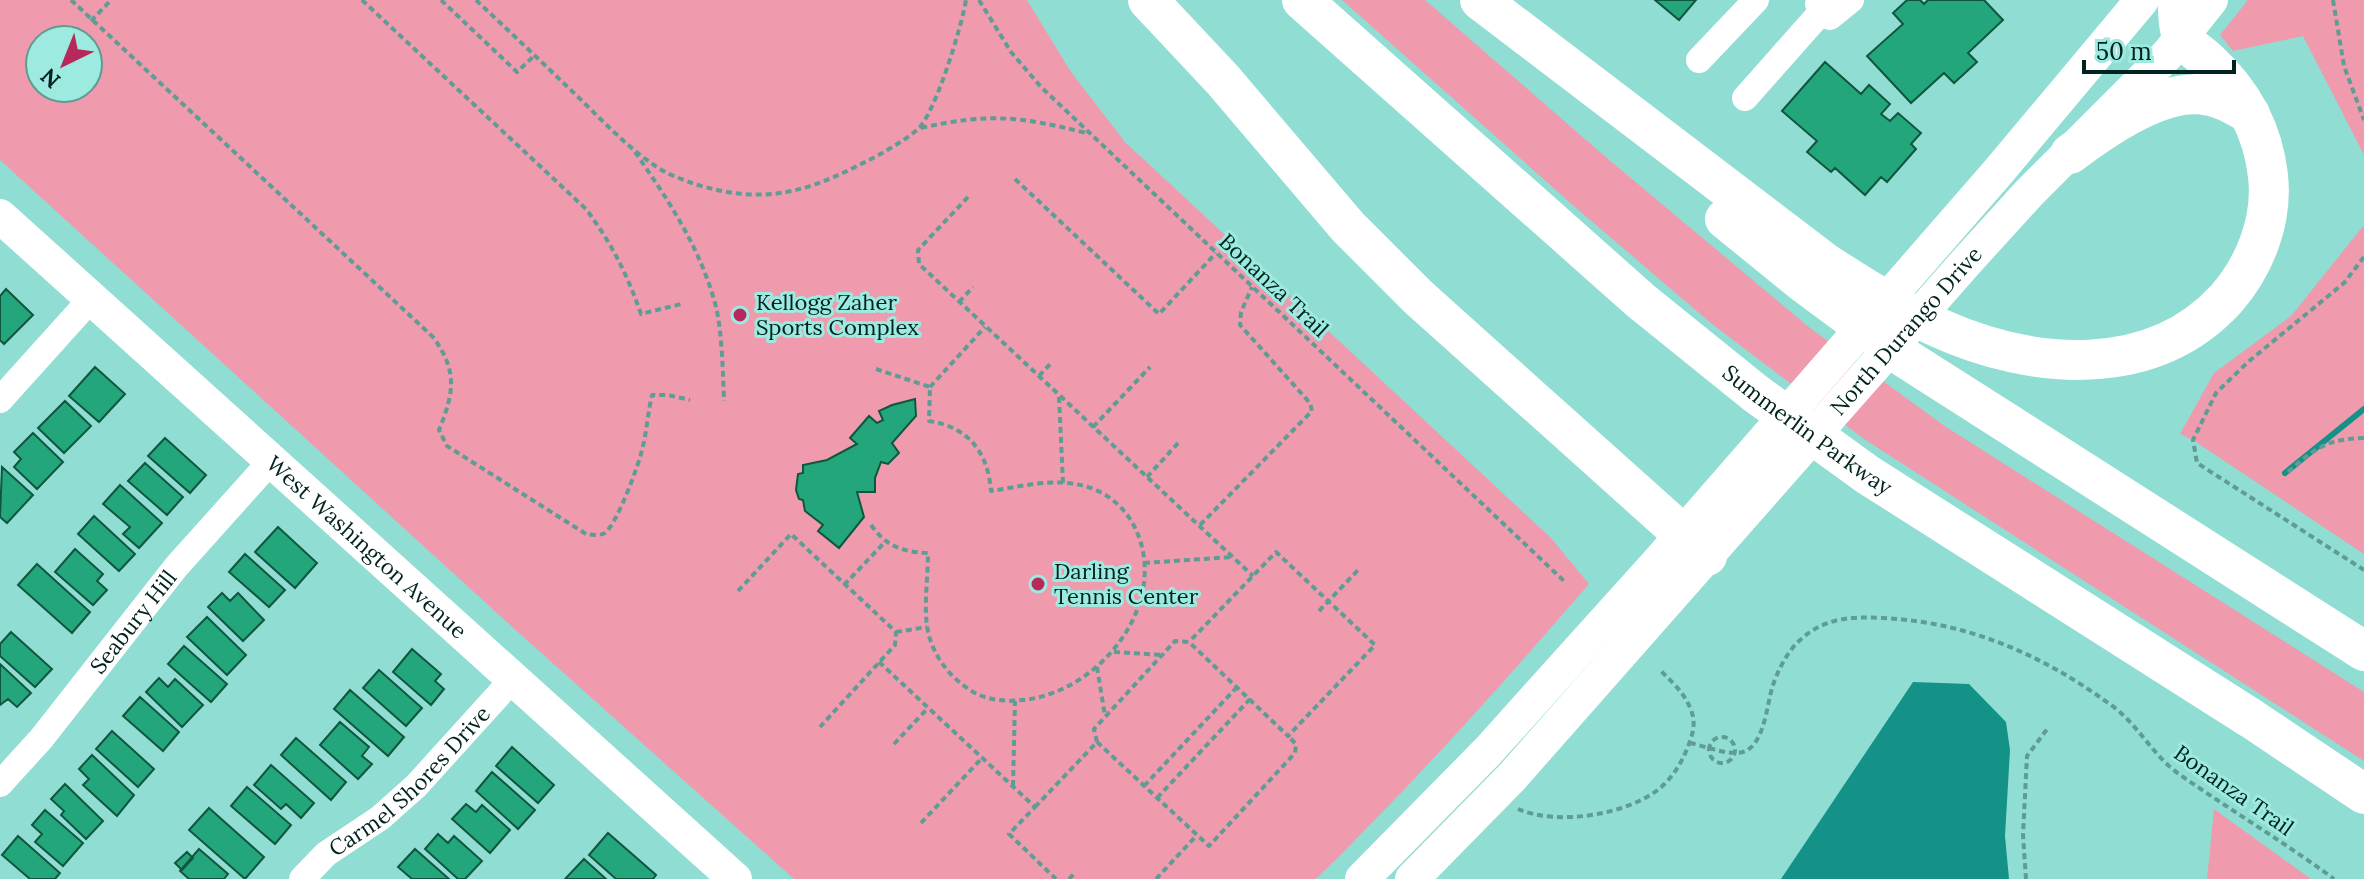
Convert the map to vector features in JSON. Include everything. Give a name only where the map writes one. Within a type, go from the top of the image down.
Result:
[{"type":"highway","points":[[1148,0],[1223,80],[1293,166],[1418,297],[1695,545]]},
{"type":"highway","name":"Summerlin Parkway","points":[[1302,0],[1641,301],[1755,393],[1868,475],[2252,719],[2364,794]]},
{"type":"highway","points":[[1479,0],[1824,262],[1857,283],[1937,327],[1988,346],[2031,356],[2097,360],[2145,351],[2170,341],[2202,322],[2234,290],[2255,253],[2269,199],[2262,143],[2250,114],[2239,94],[2180,19]]},
{"type":"highway","points":[[1479,0],[1694,193],[1805,284],[1892,349],[2364,651]]},
{"type":"highway","points":[[2070,154],[2104,128],[2130,114],[2184,96],[2211,96],[2250,114]]},
{"type":"main road","name":"North Durango Drive","points":[[1412,879],[1512,777],[1695,545],[1722,487],[2142,0]]},
{"type":"main road","name":"North Durango Drive","points":[[1362,879],[1695,545],[1749,508],[1968,260],[2029,193],[2070,154],[2180,19],[2211,0]]},
{"type":"main road","name":"West Washington Avenue","points":[[0,216],[735,879]]},
{"type":"street","points":[[1699,60],[1756,0]]},
{"type":"street","points":[[1745,98],[1819,5],[1830,17],[1851,0]]},
{"type":"street","points":[[1,396],[91,299]]},
{"type":"street","name":"Seabury Hill","points":[[0,784],[41,739],[176,567],[271,461]]},
{"type":"street","name":"Carmel Shores Drive","points":[[302,879],[326,854],[380,818],[416,786],[513,679]]},
{"type":"path","points":[[71,0],[433,337],[445,353],[451,369],[450,399],[439,430],[447,446],[586,534],[595,536],[605,533],[612,524],[634,474],[644,446],[652,395],[690,400]]},
{"type":"path","points":[[91,21],[111,0]]},
{"type":"path","points":[[362,0],[586,209],[627,273],[641,314],[681,304]]},
{"type":"path","points":[[441,0],[517,72],[535,55]]},
{"type":"path","points":[[476,0],[655,167],[685,181],[742,195],[768,196],[822,184],[920,128],[950,121],[1008,117],[1088,133]]},
{"type":"path","points":[[920,128],[956,44],[966,0]]},
{"type":"path","name":"Bonanza Trail","points":[[979,0],[1011,52],[1041,87],[1564,581]]},
{"type":"path","points":[[2333,0],[2344,66],[2364,120]]},
{"type":"path","points":[[633,148],[676,211],[702,268],[716,307],[724,401]]},
{"type":"path","points":[[1015,179],[1159,314],[1216,253]]},
{"type":"path","points":[[968,197],[918,250],[919,264],[1253,576]]},
{"type":"path","points":[[2364,257],[2344,283],[2248,362],[2216,393],[2193,440],[2197,463],[2364,570]]},
{"type":"path","points":[[959,302],[973,287]]},
{"type":"path","points":[[1199,526],[1312,411],[1310,403],[1240,325],[1241,312],[1252,287]]},
{"type":"path","points":[[871,525],[885,542],[901,550],[928,553],[927,627],[950,675],[979,695],[1015,701],[1063,690],[1097,667],[1112,652],[1135,614],[1143,593],[1144,563],[1137,532],[1119,504],[1093,489],[1063,483],[991,491],[985,459],[978,448],[951,427],[929,421],[930,387],[986,327]]},
{"type":"path","points":[[1039,376],[1052,362]]},
{"type":"path","points":[[1093,427],[1150,367]]},
{"type":"path","points":[[873,368],[930,387]]},
{"type":"path","points":[[1059,396],[1063,483]]},
{"type":"path","points":[[2288,472],[2315,448],[2326,443],[2364,438]]},
{"type":"path","points":[[1147,477],[1179,442]]},
{"type":"path","points":[[738,591],[791,534],[896,632]]},
{"type":"path","points":[[844,585],[885,542]]},
{"type":"path","points":[[1189,642],[1276,552],[1329,601],[1375,645],[1288,736]]},
{"type":"path","points":[[1144,563],[1232,557]]},
{"type":"path","points":[[1319,611],[1358,570]]},
{"type":"path","name":"Bonanza Trail","points":[[1734,753],[1745,752],[1757,739],[1784,662],[1796,643],[1813,629],[1849,617],[1924,621],[1985,635],[2043,661],[2114,707],[2151,751],[2178,774],[2334,879]]},
{"type":"path","points":[[896,632],[927,627]]},
{"type":"path","points":[[820,727],[895,645],[896,632]]},
{"type":"path","points":[[1175,641],[1189,642],[1296,744],[1295,753],[1209,846],[1097,742],[1094,729],[1163,655],[1175,641]]},
{"type":"path","points":[[1112,652],[1163,655]]},
{"type":"path","points":[[879,662],[1035,807]]},
{"type":"path","points":[[1097,667],[1105,717]]},
{"type":"path","points":[[1516,808],[1551,818],[1575,817],[1608,811],[1659,789],[1674,773],[1694,731],[1693,715],[1683,693],[1659,669]]},
{"type":"path","points":[[1144,786],[1237,687]]},
{"type":"path","points":[[1157,798],[1250,699]]},
{"type":"path","points":[[1013,787],[1015,701]]},
{"type":"path","points":[[894,744],[928,708]]},
{"type":"path","points":[[2026,879],[2023,835],[2027,756],[2048,728]]},
{"type":"path","points":[[1723,737],[1733,744],[1734,753],[1727,762],[1719,762],[1710,755],[1710,746],[1723,737]]},
{"type":"path","points":[[1056,879],[1009,834],[1097,742]]},
{"type":"path","points":[[1690,743],[1734,753]]},
{"type":"path","points":[[921,823],[982,758]]},
{"type":"path","points":[[1156,879],[1197,835]]},
{"type":"path","points":[[1069,879],[1074,874]]},
{"type":"shaded area","name":"Kellogg Zaher Sports Complex","points":[[0,0],[1027,0],[1071,72],[1125,142],[1551,538],[1589,584],[1456,734],[1316,879],[794,879],[0,160]]},
{"type":"shaded area","points":[[1342,0],[1425,0],[1810,328],[1946,427],[2364,692],[2364,761],[1864,439],[1712,324]]},
{"type":"shaded area","points":[[2248,0],[2364,0],[2364,155],[2303,36],[2233,51],[2220,35]]},
{"type":"shaded area","points":[[2364,225],[2364,554],[2180,434],[2214,373],[2291,316]]},
{"type":"shaded area","points":[[1913,682],[1969,684],[2006,722],[2010,750],[2005,836],[2009,879],[1781,879]]},
{"type":"shaded area","points":[[2214,809],[2311,879],[2207,879]]},
{"type":"building","points":[[1655,0],[1696,0],[1679,20]]},
{"type":"building","points":[[1907,0],[1920,0],[1924,4],[1928,0],[1984,0],[2003,20],[1968,53],[1977,62],[1954,83],[1944,73],[1911,103],[1867,56],[1903,24],[1893,13]]},
{"type":"building","points":[[1825,62],[1861,94],[1869,85],[1890,104],[1881,114],[1890,121],[1898,113],[1921,133],[1911,144],[1916,149],[1887,182],[1881,177],[1865,195],[1835,168],[1831,172],[1807,152],[1817,141],[1782,111]]},
{"type":"building","points":[[6,289],[33,315],[4,344],[0,340],[0,296]]},
{"type":"building","points":[[95,367],[125,394],[99,422],[69,396]]},
{"type":"building","points":[[915,399],[916,416],[892,443],[899,453],[888,464],[881,462],[875,478],[875,492],[857,492],[864,517],[839,548],[818,531],[823,525],[805,511],[803,500],[799,499],[796,490],[798,474],[803,473],[803,465],[827,460],[857,444],[850,438],[869,416],[877,423],[883,420],[879,411]]},
{"type":"building","points":[[65,401],[91,426],[64,453],[38,428]]},
{"type":"building","points":[[33,433],[63,462],[37,489],[14,467],[21,459],[14,452]]},
{"type":"building","points":[[165,438],[206,475],[190,493],[148,456]]},
{"type":"building","points":[[145,463],[183,497],[167,515],[128,481]]},
{"type":"building","points":[[2,467],[33,495],[7,523],[0,517]]},
{"type":"building","points":[[120,485],[162,523],[139,548],[123,534],[130,527],[103,504]]},
{"type":"building","points":[[94,516],[135,554],[119,571],[78,534]]},
{"type":"building","points":[[278,527],[317,563],[295,588],[255,552]]},
{"type":"building","points":[[75,549],[103,574],[97,581],[107,590],[93,605],[55,572]]},
{"type":"building","points":[[245,554],[285,590],[269,607],[229,572]]},
{"type":"building","points":[[37,564],[90,612],[72,633],[18,585]]},
{"type":"building","points":[[222,593],[230,601],[238,593],[264,620],[243,641],[208,607]]},
{"type":"building","points":[[207,617],[246,655],[227,675],[187,637]]},
{"type":"building","points":[[11,632],[52,669],[35,687],[0,656],[0,644]]},
{"type":"building","points":[[184,646],[227,684],[211,702],[168,664]]},
{"type":"building","points":[[412,649],[441,674],[435,681],[444,689],[431,705],[393,672]]},
{"type":"building","points":[[0,664],[31,693],[17,707],[8,699],[0,705]]},
{"type":"building","points":[[379,670],[422,708],[406,726],[363,688]]},
{"type":"building","points":[[159,678],[168,687],[175,679],[203,705],[182,727],[146,692]]},
{"type":"building","points":[[350,690],[404,737],[388,756],[334,709]]},
{"type":"building","points":[[140,697],[179,732],[163,751],[123,716]]},
{"type":"building","points":[[340,722],[369,747],[362,756],[372,764],[358,779],[320,745]]},
{"type":"building","points":[[112,731],[154,769],[138,787],[96,749]]},
{"type":"building","points":[[296,738],[346,782],[331,800],[281,755]]},
{"type":"building","points":[[512,747],[554,785],[538,803],[496,766]]},
{"type":"building","points":[[92,755],[134,795],[117,816],[83,785],[89,779],[79,769]]},
{"type":"building","points":[[271,765],[314,803],[301,818],[286,804],[281,809],[254,785]]},
{"type":"building","points":[[492,772],[535,810],[518,829],[476,791]]},
{"type":"building","points":[[65,784],[103,821],[86,839],[61,815],[64,811],[51,799]]},
{"type":"building","points":[[247,787],[291,825],[275,844],[231,806]]},
{"type":"building","points":[[466,804],[476,812],[482,805],[510,830],[490,853],[452,819]]},
{"type":"building","points":[[209,808],[264,857],[245,879],[189,830]]},
{"type":"building","points":[[45,810],[83,843],[63,866],[35,842],[42,834],[32,825]]},
{"type":"building","points":[[608,833],[656,875],[653,879],[616,879],[589,855]]},
{"type":"building","points":[[438,834],[448,843],[454,836],[482,861],[465,879],[458,879],[425,849]]},
{"type":"building","points":[[18,836],[60,873],[55,879],[30,879],[2,855]]},
{"type":"building","points":[[199,849],[228,874],[224,879],[189,879],[180,871]]},
{"type":"building","points":[[415,849],[449,879],[412,879],[398,867]]},
{"type":"building","points":[[187,852],[193,858],[182,870],[175,863]]},
{"type":"building","points":[[584,859],[606,879],[565,879]]},
{"type":"waterway","points":[[2285,473],[2364,409]]},
{"type":"place","name":"Kellogg Zaher Sports Complex","points":[[740,315]]},
{"type":"place","name":"Darling Tennis Center","points":[[1038,584]]}]
